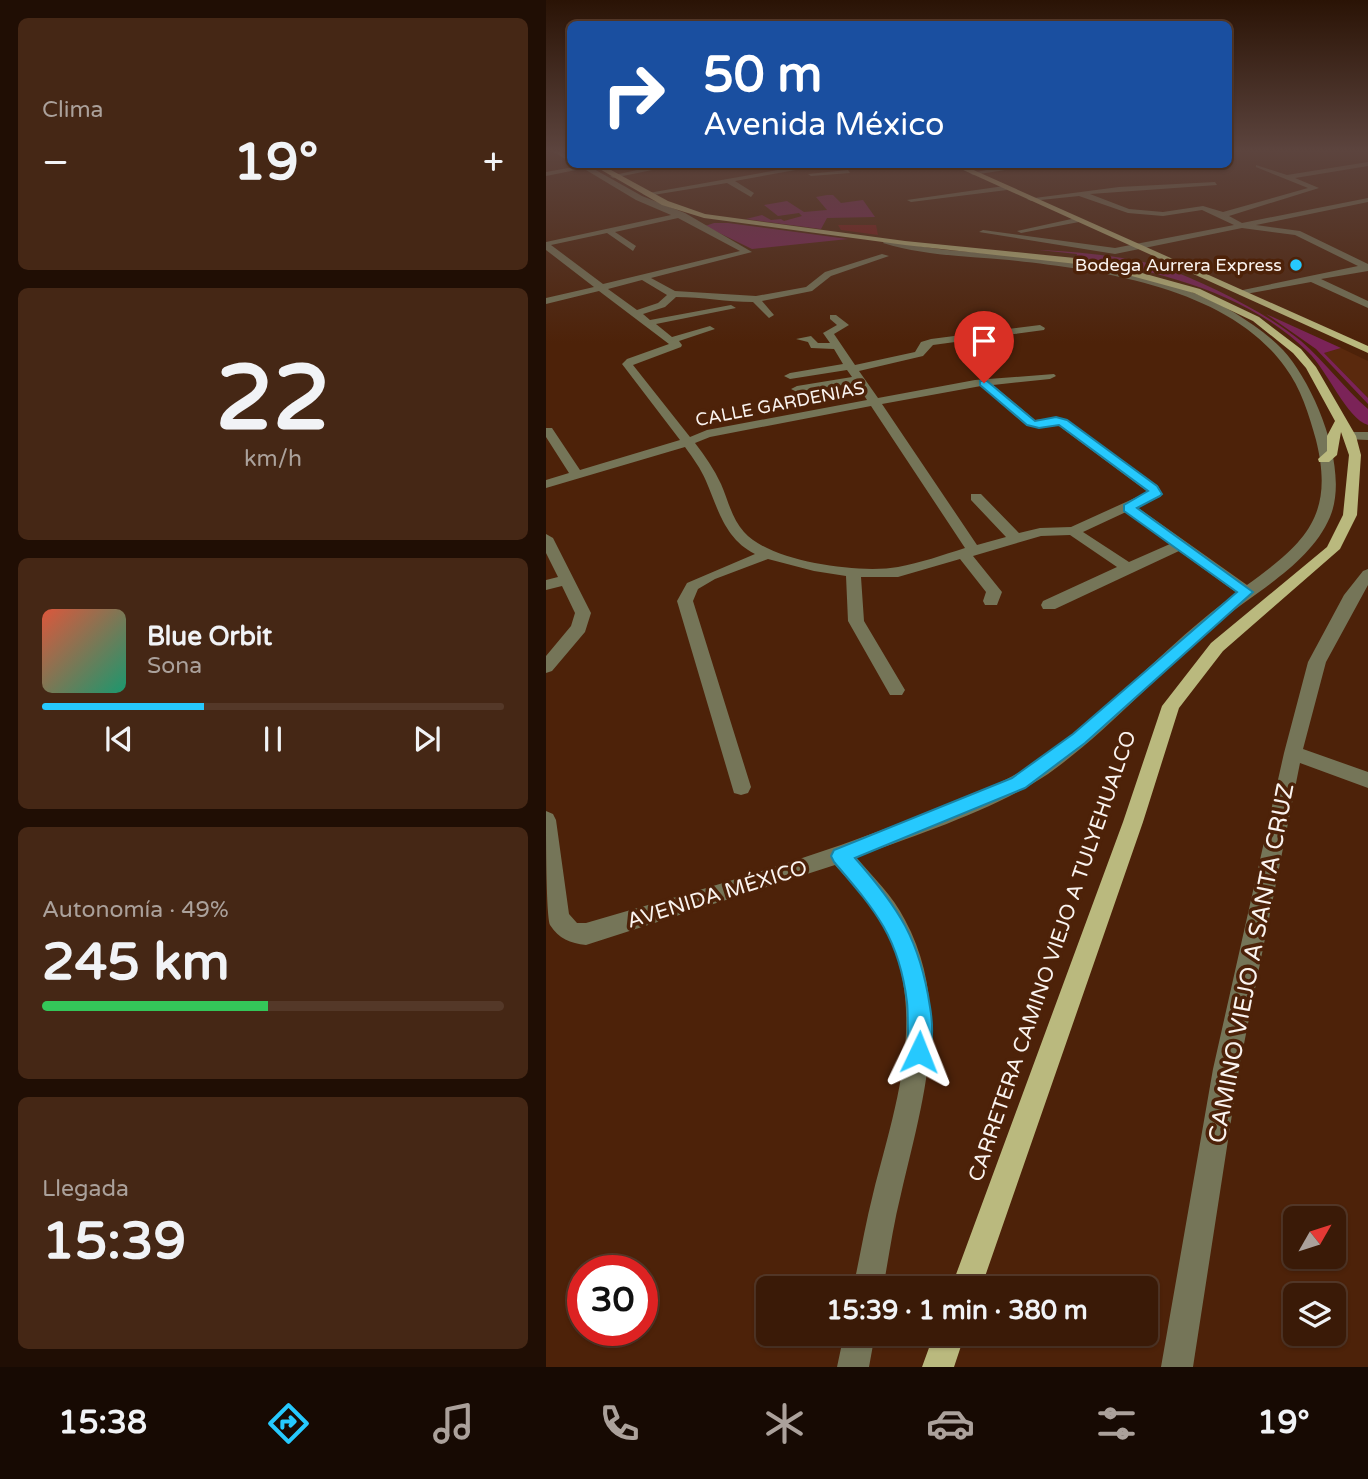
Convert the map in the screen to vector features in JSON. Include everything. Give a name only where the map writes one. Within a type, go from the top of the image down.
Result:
[{"type":"main road","name":"CARRETERA CAMINO VIEJO A TULYEHUALCO","points":[[705,216],[886,241],[1095,264],[1197,291],[1244,312],[1285,340],[1311,367],[1353,431],[1350,515],[1334,549],[1217,647],[1171,706],[1133,822],[970,1276]]},
{"type":"main road","points":[[1067,216],[1368,350]]},
{"type":"main road","points":[[1324,459],[1334,452],[1333,436],[1353,431]]},
{"type":"main road","points":[[938,1367],[946,1346]]},
{"type":"street","points":[[546,245],[680,216],[748,253],[546,301]]},
{"type":"street","points":[[1224,216],[1240,225],[1297,233],[1368,267]]},
{"type":"street","points":[[982,232],[1115,251],[1287,216]]},
{"type":"street","points":[[696,224],[716,218]]},
{"type":"street","points":[[1021,231],[1076,220]]},
{"type":"street","points":[[609,231],[633,248]]},
{"type":"street","name":"AVENIDA MÉXICO","points":[[559,925],[586,934],[841,856],[1019,783],[1092,727],[1209,622],[1300,550],[1324,515],[1330,484],[1313,411],[1298,377],[1276,348],[1259,333],[1229,315],[1166,288],[1100,270],[1022,259],[912,249],[886,241]]},
{"type":"street","points":[[546,245],[637,313],[676,346],[631,361],[628,368],[705,467],[730,523],[741,540],[765,555],[853,573],[881,575],[1040,532],[1073,531],[1155,494],[1153,489],[1063,423],[1031,423],[984,383]]},
{"type":"street","points":[[645,278],[673,295],[706,294],[728,299],[756,299],[809,289],[828,274],[885,256]]},
{"type":"street","points":[[1243,293],[1368,267]]},
{"type":"street","points":[[1311,278],[1368,305]]},
{"type":"street","points":[[637,313],[659,307],[673,295]]},
{"type":"street","points":[[756,299],[769,315]]},
{"type":"street","points":[[648,323],[731,308]]},
{"type":"street","points":[[833,317],[844,325],[828,333],[994,592],[991,601]]},
{"type":"street","points":[[797,389],[853,371],[914,356],[919,354],[925,344],[931,342],[1040,328]]},
{"type":"street","points":[[671,340],[710,329]]},
{"type":"street","points":[[801,339],[811,339],[819,348],[837,346]]},
{"type":"street","points":[[790,376],[853,371]]},
{"type":"street","name":"CALLE GARDENIAS","points":[[546,484],[672,448],[707,433],[984,383],[1050,376]]},
{"type":"street","points":[[548,431],[576,474]]},
{"type":"street","points":[[976,496],[1015,538]]},
{"type":"street","points":[[1129,508],[1246,592]]},
{"type":"street","points":[[1073,531],[1128,568]]},
{"type":"street","points":[[546,538],[583,613],[579,628],[546,667]]},
{"type":"street","points":[[1049,605],[1182,544]]},
{"type":"street","points":[[741,787],[685,601],[692,586],[710,576],[765,555]]},
{"type":"street","points":[[853,573],[856,621],[896,690]]},
{"type":"street","name":"CAMINO VIEJO A SANTA CRUZ","points":[[1177,1367],[1226,1069],[1293,753],[1317,662],[1350,599],[1368,574]]},
{"type":"street","points":[[546,585],[567,580]]},
{"type":"street","points":[[1293,753],[1368,780]]},
{"type":"street","points":[[546,820],[559,925]]},
{"type":"street","points":[[841,856],[881,902],[901,935],[915,976],[922,1026],[917,1079],[886,1196],[870,1276]]},
{"type":"street","points":[[853,1367],[857,1346]]},
{"type":"shaded area","points":[[763,216],[771,220],[784,221],[802,216],[875,217],[827,218],[821,229],[746,219]]},
{"type":"shaded area","points":[[714,223],[848,239],[752,249],[705,226]]},
{"type":"shaded area","points":[[1039,250],[1103,255],[1152,264],[1181,274],[1236,300],[1287,330],[1310,349],[1368,409],[1368,425],[1352,413],[1308,352],[1258,314],[1229,299],[1169,277],[1076,257],[1077,254]]},
{"type":"shaded area","points":[[1266,314],[1341,348],[1324,353],[1368,398],[1368,404],[1316,349]]},
{"type":"shaded area","points":[[1341,348],[1368,361],[1368,398],[1324,353]]},
{"type":"building","points":[[838,225],[876,225],[878,235],[841,230]]},
{"type":"place","name":"Bodega Aurrera Express","points":[[1296,265]]},
{"type":"route","points":[[919,1052],[922,1026],[915,976],[901,935],[881,902],[841,856],[1019,783],[1079,739],[1246,592],[1129,508],[1155,494],[1153,489],[1063,423],[1031,423],[984,383]]}]
